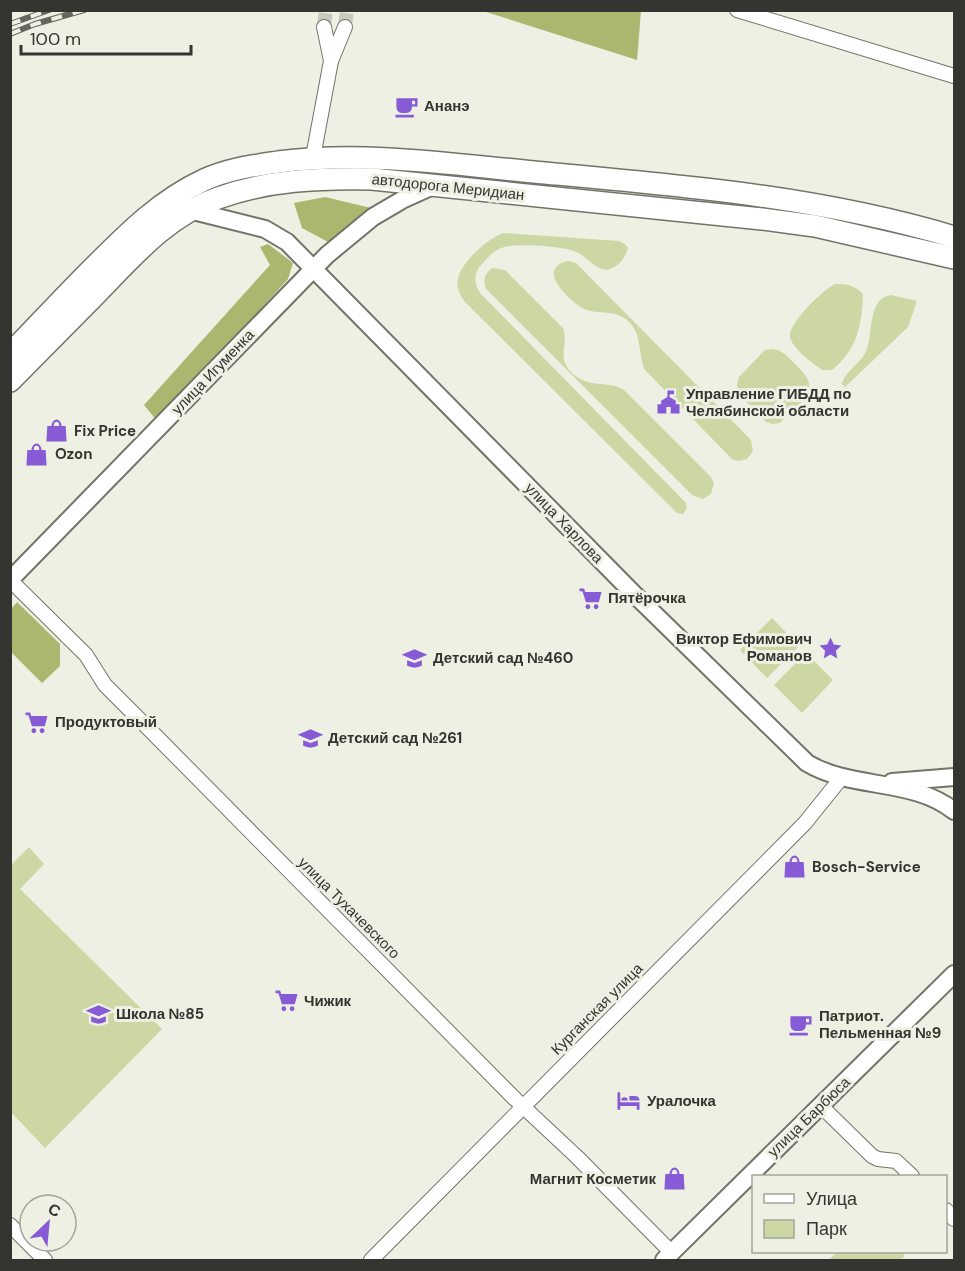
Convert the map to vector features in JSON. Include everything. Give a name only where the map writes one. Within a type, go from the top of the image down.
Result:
[{"type":"main road","name":"автодорога Меридиан","points":[[10,354],[136,225],[176,194],[206,179],[239,167],[314,157],[372,157],[419,161],[775,197],[862,212],[954,237]]},
{"type":"main road","name":"автодорога Меридиан","points":[[10,381],[133,255],[158,232],[189,210],[217,198],[262,185],[314,178],[372,178],[762,219],[815,226],[954,258]]},
{"type":"street","points":[[737,10],[954,76]]},
{"type":"street","points":[[324,27],[331,61]]},
{"type":"street","points":[[314,157],[331,61],[345,27]]},
{"type":"street","name":"улица Игуменка","points":[[10,580],[314,268],[373,217],[433,186]]},
{"type":"street","name":"улица Харлова","points":[[189,210],[265,229],[287,242],[634,594],[807,763],[821,771],[842,777],[921,793],[948,806]]},
{"type":"street","name":"улица Тухачевского","points":[[10,580],[86,655],[105,685],[523,1107],[577,1157],[668,1257]]},
{"type":"street","name":"Курганская улица","points":[[371,1260],[805,823],[842,777]]},
{"type":"street","points":[[873,784],[954,777]]},
{"type":"street","points":[[948,806],[947,785],[954,777]]},
{"type":"street","name":"улица Барбюса","points":[[668,1257],[954,974]]},
{"type":"street","points":[[821,1106],[872,1156],[896,1161],[911,1175]]},
{"type":"street","points":[[10,1225],[45,1260]]},
{"type":"green space","points":[[483,11],[641,11],[637,60]]},
{"type":"green space","points":[[325,197],[371,208],[366,216],[330,243],[302,228],[294,203]]},
{"type":"green space","points":[[504,233],[619,241],[628,248],[620,262],[607,270],[570,250],[538,246],[505,247],[494,252],[479,267],[476,282],[480,293],[686,503],[687,508],[683,514],[677,513],[463,299],[458,282],[464,266],[483,245]]},
{"type":"green space","points":[[268,244],[293,263],[288,279],[158,422],[144,405],[270,265],[260,247]]},
{"type":"green space","points":[[569,261],[576,263],[751,440],[753,451],[747,459],[738,461],[732,459],[645,370],[638,339],[630,323],[615,314],[582,308],[565,294],[556,281],[554,271],[560,264]]},
{"type":"green space","points":[[492,268],[505,270],[563,328],[564,360],[572,373],[586,381],[624,390],[711,477],[714,483],[711,494],[703,499],[692,495],[486,289],[485,277]]},
{"type":"green space","points":[[835,284],[850,286],[863,294],[861,316],[853,345],[847,354],[832,370],[823,370],[799,351],[790,337],[794,324],[800,316]]},
{"type":"green space","points":[[891,295],[917,301],[908,327],[845,387],[842,384],[844,379],[867,349],[878,302]]},
{"type":"green space","points":[[773,349],[786,355],[804,374],[809,382],[809,389],[802,402],[780,423],[773,424],[766,422],[738,393],[737,385],[739,377],[765,350]]},
{"type":"green space","points":[[17,602],[60,644],[60,666],[42,683],[11,652],[11,609]]},
{"type":"green space","points":[[772,618],[799,646],[767,678],[740,650]]},
{"type":"green space","points":[[806,653],[833,680],[802,713],[774,685]]},
{"type":"green space","points":[[29,847],[44,864],[20,889],[162,1029],[45,1148],[11,1112],[11,865]]},
{"type":"green space","points":[[837,1253],[904,1253],[904,1257],[900,1260],[828,1260]]},
{"type":"tunnel","points":[[324,27],[326,10]]},
{"type":"tunnel","points":[[345,27],[347,10]]},
{"type":"railway","points":[[10,24],[49,10]]},
{"type":"railway","points":[[10,34],[84,10]]},
{"type":"place","name":"Ананэ","points":[[406,106]]},
{"type":"place","name":"Управление ГИБДД по Челябинской области","points":[[668,403]]},
{"type":"place","name":"Fix Price","points":[[56,431]]},
{"type":"place","name":"Ozon","points":[[37,454]]},
{"type":"place","name":"Пятёрочка","points":[[590,598]]},
{"type":"place","name":"Виктор Ефимович Романов","points":[[830,648]]},
{"type":"place","name":"Детский сад №460","points":[[415,658]]},
{"type":"place","name":"Продуктовый","points":[[37,722]]},
{"type":"place","name":"Детский сад №261","points":[[310,738]]},
{"type":"place","name":"Bosch-Service","points":[[794,867]]},
{"type":"place","name":"Чижик","points":[[286,1001]]},
{"type":"place","name":"Школа №85","points":[[98,1014]]},
{"type":"place","name":"Патриот. Пельменная №9","points":[[801,1025]]},
{"type":"place","name":"Уралочка","points":[[629,1101]]},
{"type":"place","name":"Магнит Косметик","points":[[674,1179]]}]
